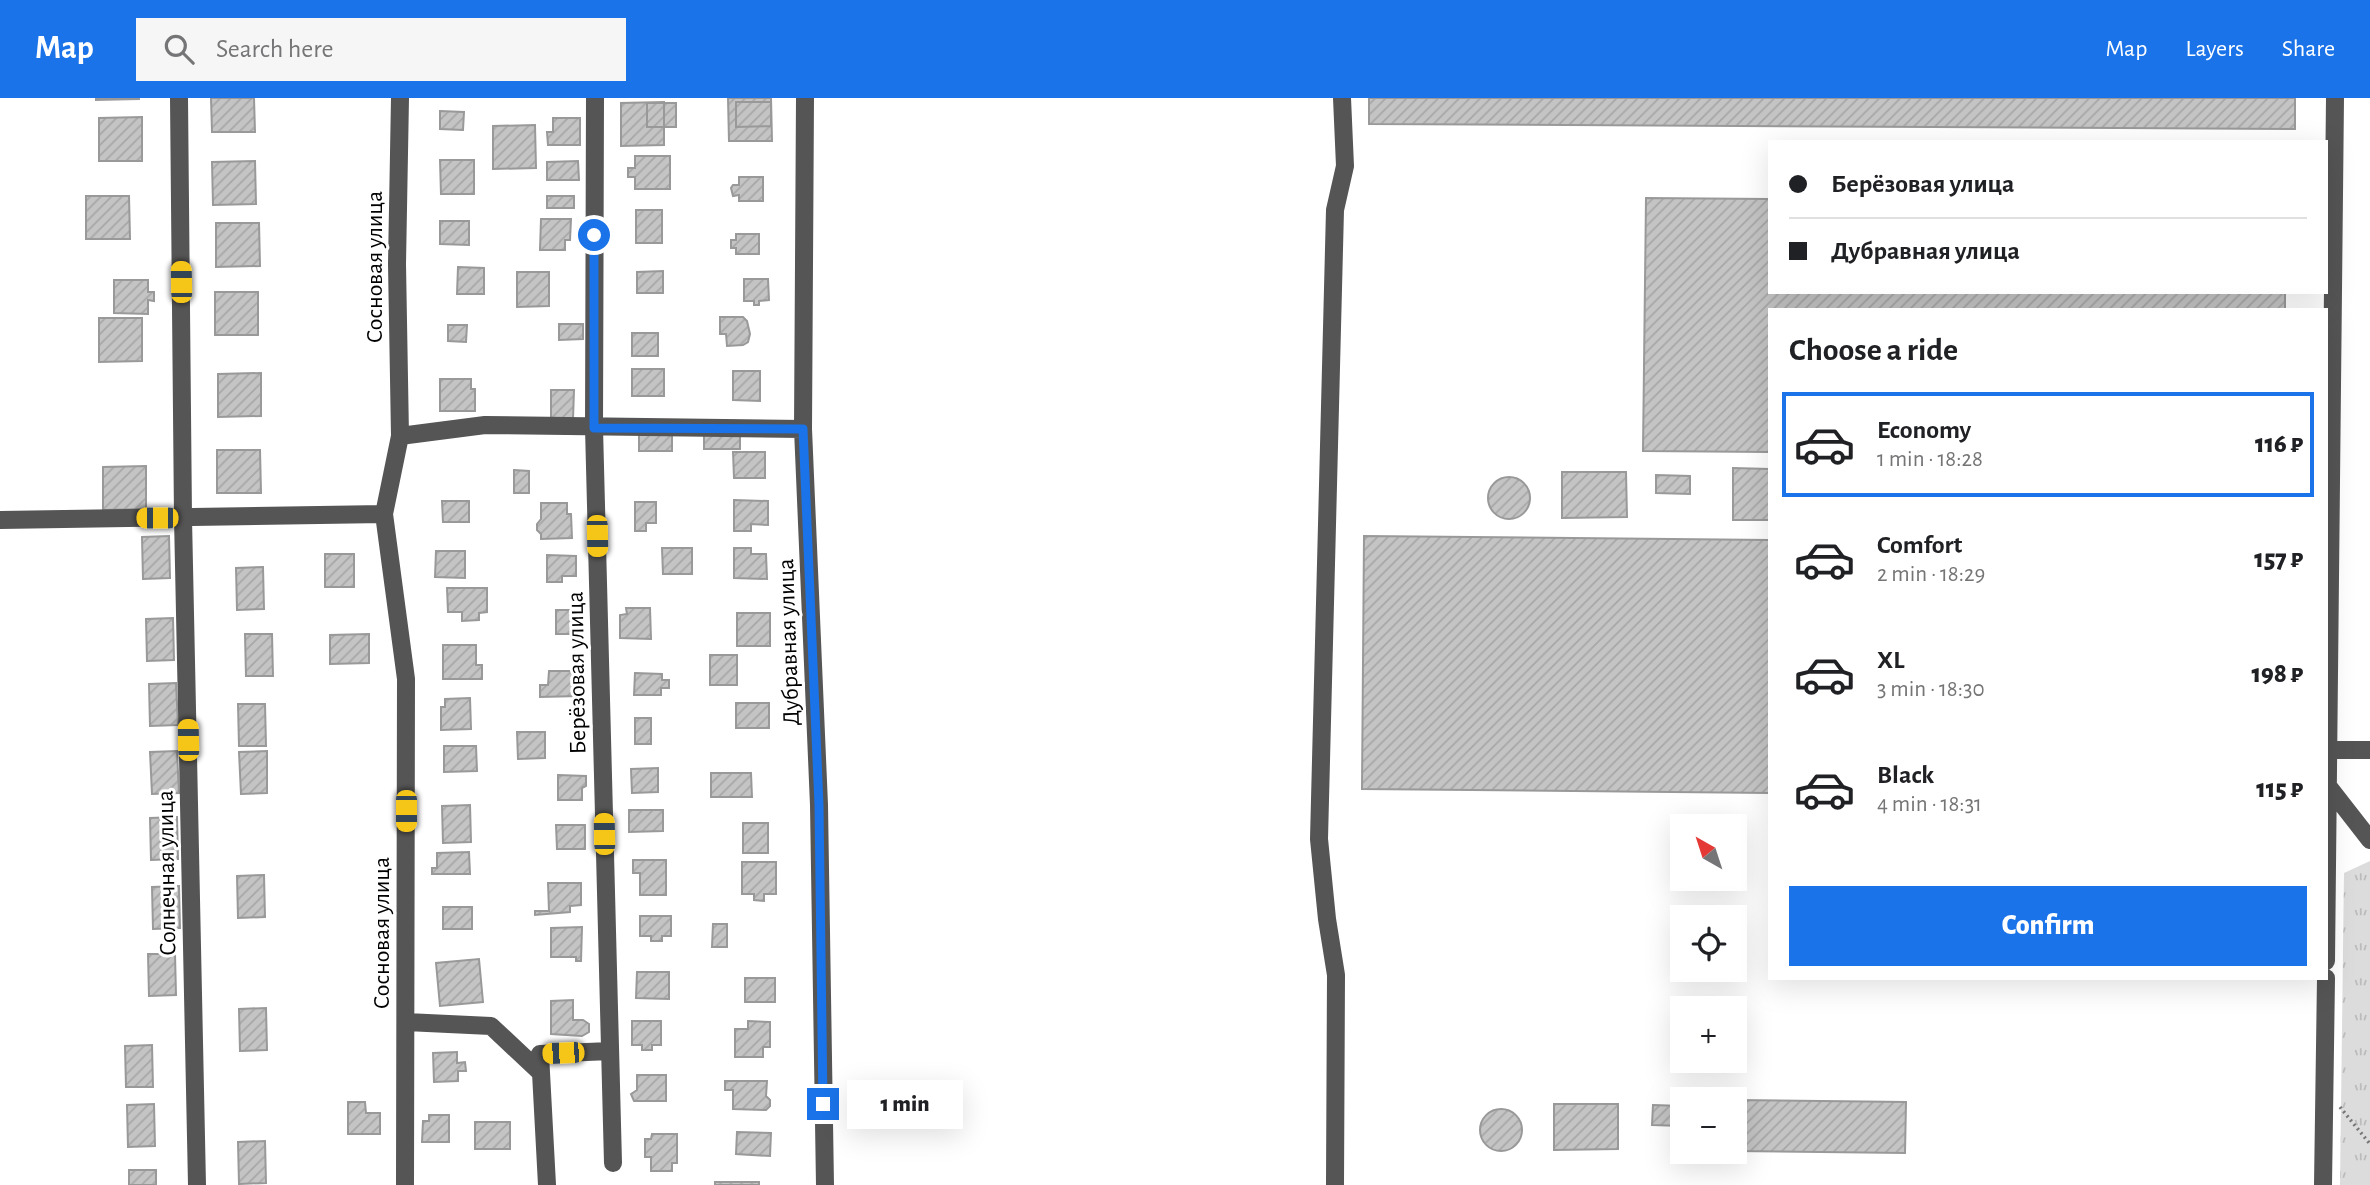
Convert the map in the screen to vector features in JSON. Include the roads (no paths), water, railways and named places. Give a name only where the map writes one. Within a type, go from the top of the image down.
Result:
[{"type":"street","name":"Солнечная улица","points":[[179,98],[183,518],[197,1185]]},
{"type":"street","name":"Сосновая улица","points":[[400,98],[397,264],[400,436],[384,514],[406,679],[405,1185]]},
{"type":"street","name":"Берёзовая улица","points":[[595,98],[594,428],[613,1163]]},
{"type":"street","name":"Дубравная улица","points":[[805,98],[803,429],[819,805],[825,1185]]},
{"type":"street","points":[[1335,1185],[1336,975],[1319,839],[1335,210],[1345,166],[1342,98]]},
{"type":"street","points":[[2335,98],[2328,786],[2370,841]]},
{"type":"street","points":[[400,436],[485,425],[803,429]]},
{"type":"street","points":[[0,520],[384,514]]},
{"type":"street","points":[[2328,750],[2370,750]]},
{"type":"street","points":[[2323,1185],[2326,980]]},
{"type":"street","points":[[406,1022],[491,1026],[540,1063],[610,1051]]},
{"type":"street","points":[[540,1063],[547,1185]]}]
